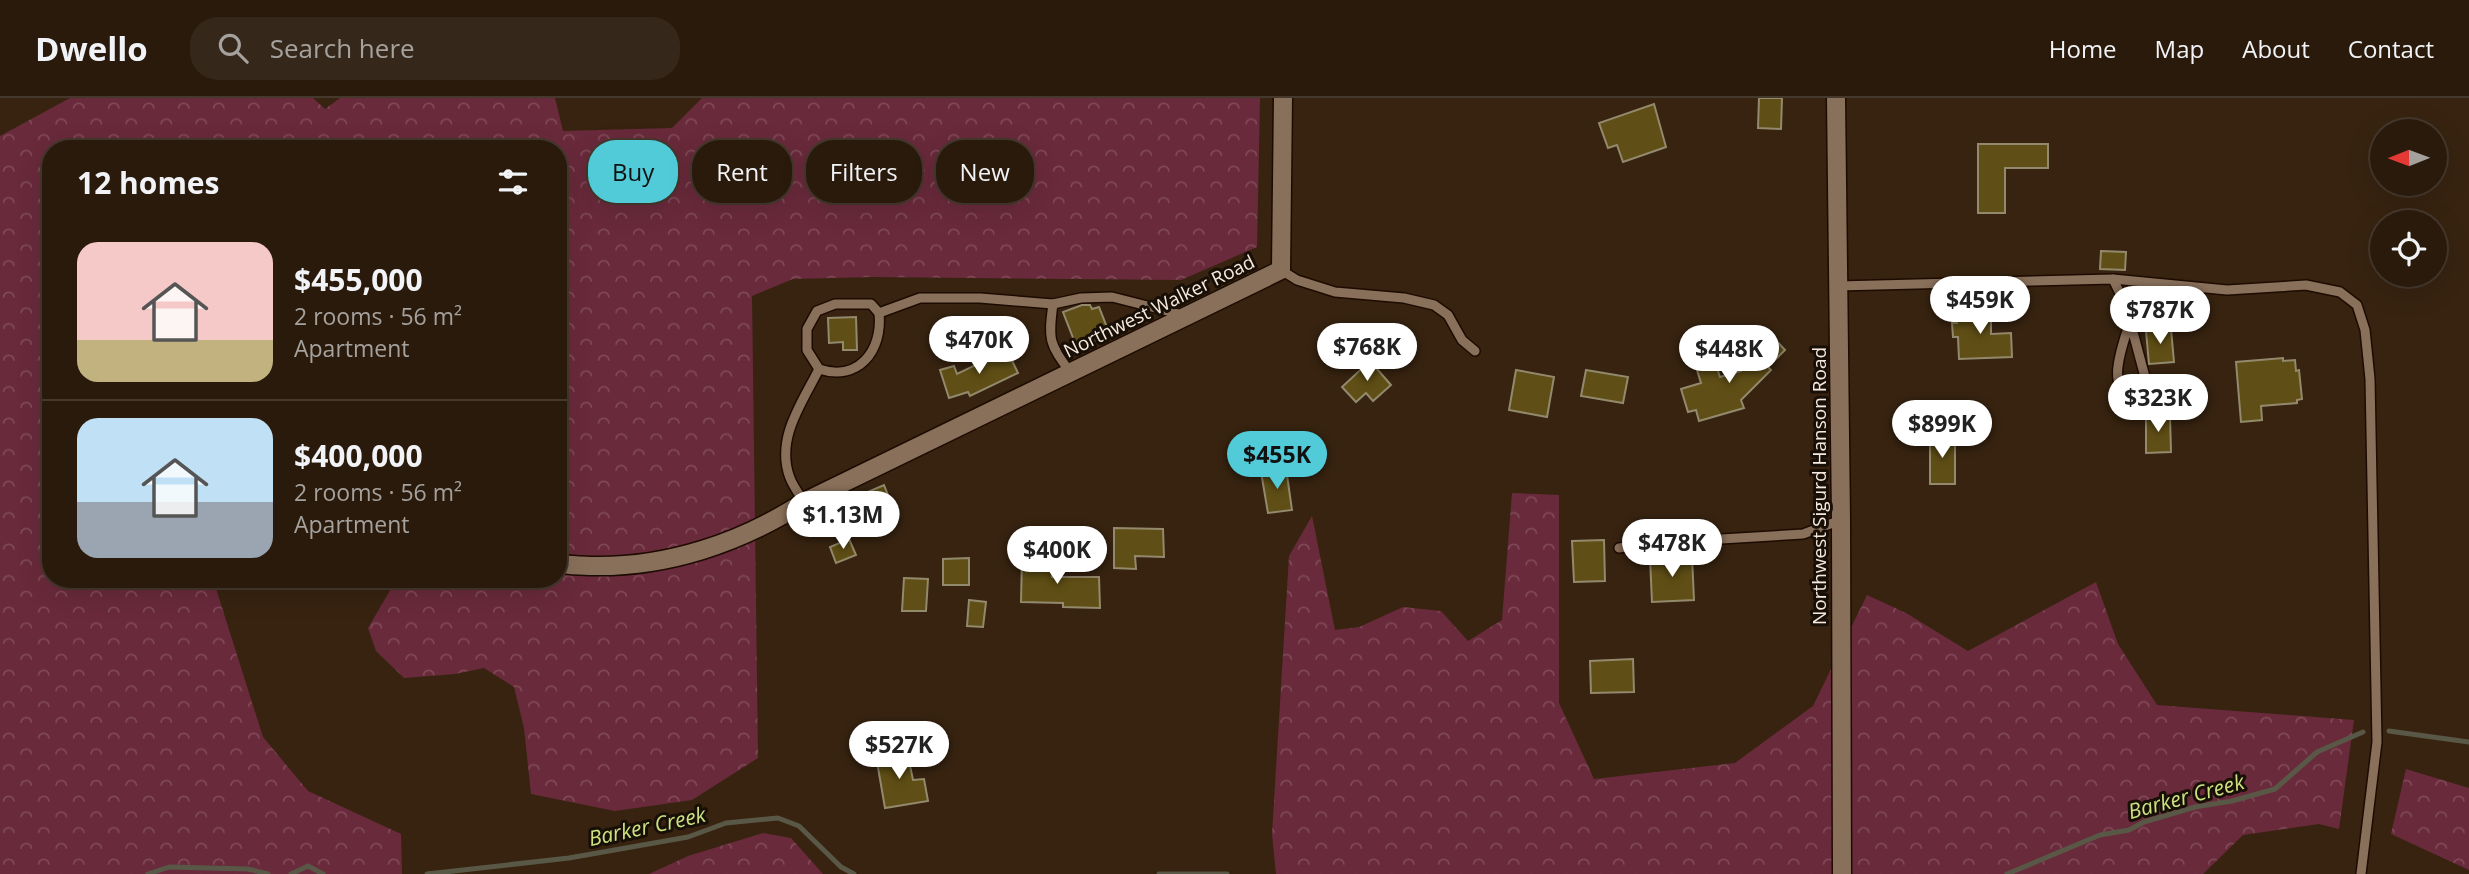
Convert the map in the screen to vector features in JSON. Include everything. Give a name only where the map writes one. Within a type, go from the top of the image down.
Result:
[{"type":"street","name":"Northwest Walker Road","points":[[567,564],[620,567],[690,554],[729,541],[1281,270],[1283,98]]},
{"type":"street","name":"Northwest Sigurd Hanson Road","points":[[1836,98],[1842,874]]},
{"type":"lane","points":[[1281,270],[1297,281],[1335,292],[1404,298],[1434,305],[1448,315],[1462,340],[1475,351]]},
{"type":"lane","points":[[1839,286],[2113,279],[2227,290],[2306,285],[2340,292],[2357,305],[2365,330],[2370,379],[2376,743],[2361,874]]},
{"type":"lane","points":[[2113,279],[2130,321],[2145,377],[2146,386],[2137,395],[2124,391],[2118,382],[2117,371],[2130,321]]},
{"type":"lane","points":[[879,313],[920,298],[1053,304],[1112,297],[1186,316]]},
{"type":"lane","points":[[835,304],[871,304],[879,313],[881,326],[869,357],[858,367],[845,373],[831,373],[819,369],[807,350],[807,330],[817,312],[835,304]]},
{"type":"lane","points":[[1053,304],[1049,333],[1056,352],[1070,372]]},
{"type":"lane","points":[[796,507],[785,460],[785,440],[819,369]]},
{"type":"lane","points":[[1619,548],[1654,543],[1803,534],[1841,520]]},
{"type":"green space","points":[[70,98],[313,98],[325,109],[340,98],[555,98],[563,131],[672,128],[702,98],[1260,98],[1257,247],[1181,280],[873,277],[793,279],[752,296],[758,758],[692,800],[615,811],[531,794],[524,728],[514,687],[484,668],[455,674],[404,678],[376,651],[368,628],[391,588],[567,588],[567,140],[42,140],[42,588],[216,588],[263,737],[308,791],[401,834],[402,874],[0,874],[0,136]]},
{"type":"green space","points":[[1512,493],[1559,495],[1559,703],[1594,779],[1735,763],[1813,706],[1867,595],[1906,613],[1968,651],[2096,582],[2118,644],[2157,705],[2354,720],[2339,829],[2319,824],[2243,835],[2203,874],[1276,874],[1272,834],[1289,556],[1312,516],[1335,630],[1359,627],[1403,607],[1441,611],[1468,641],[1502,620]]},
{"type":"green space","points":[[2406,769],[2469,788],[2469,870],[2391,834]]},
{"type":"green space","points":[[763,833],[791,838],[823,874],[649,874],[688,856]]},
{"type":"building","points":[[1759,98],[1782,98],[1781,129],[1758,128]]},
{"type":"building","points":[[1654,104],[1666,147],[1623,162],[1617,145],[1608,148],[1599,123]]},
{"type":"building","points":[[1978,144],[2048,144],[2048,168],[2005,168],[2005,213],[1978,213]]},
{"type":"building","points":[[2101,251],[2126,252],[2125,270],[2100,269]]},
{"type":"building","points":[[1090,305],[1092,309],[1099,307],[1110,335],[1077,348],[1063,312]]},
{"type":"building","points":[[1991,309],[1991,334],[2011,333],[2012,357],[1959,359],[1958,337],[1953,337],[1952,323],[1957,323],[1957,310]]},
{"type":"building","points":[[856,317],[857,350],[843,350],[843,342],[829,343],[828,318]]},
{"type":"building","points":[[2171,329],[2174,362],[2149,364],[2146,331]]},
{"type":"building","points":[[1772,336],[1785,350],[1768,367],[1771,370],[1741,400],[1744,408],[1699,421],[1696,410],[1688,412],[1681,389],[1701,383],[1697,370],[1716,365],[1720,377],[1741,371]]},
{"type":"building","points":[[1007,350],[1018,373],[970,396],[968,392],[949,398],[940,370],[954,366],[957,374]]},
{"type":"building","points":[[2283,358],[2283,361],[2295,360],[2296,371],[2299,370],[2302,399],[2297,400],[2297,403],[2261,406],[2262,420],[2241,422],[2236,362]]},
{"type":"building","points":[[1370,361],[1391,385],[1373,401],[1366,393],[1356,402],[1342,387]]},
{"type":"building","points":[[1516,370],[1554,377],[1547,417],[1509,410]]},
{"type":"building","points":[[1586,370],[1628,377],[1623,403],[1581,396]]},
{"type":"building","points":[[2170,415],[2171,452],[2146,453],[2146,416]]},
{"type":"building","points":[[1930,436],[1955,436],[1955,484],[1930,484]]},
{"type":"building","points":[[1286,468],[1292,510],[1268,513],[1261,472]]},
{"type":"building","points":[[884,485],[896,515],[875,523],[863,494]]},
{"type":"building","points":[[1114,528],[1163,529],[1164,557],[1135,556],[1136,569],[1114,568]]},
{"type":"building","points":[[849,539],[856,555],[836,563],[830,547]]},
{"type":"building","points":[[1604,540],[1605,581],[1574,582],[1572,541]]},
{"type":"building","points":[[1692,557],[1694,600],[1652,602],[1650,558]]},
{"type":"building","points":[[969,558],[969,585],[943,585],[943,559]]},
{"type":"building","points":[[1022,558],[1053,559],[1052,577],[1099,577],[1100,608],[1063,607],[1063,603],[1021,602]]},
{"type":"building","points":[[904,578],[928,579],[926,611],[902,611]]},
{"type":"building","points":[[969,600],[986,602],[983,627],[967,626]]},
{"type":"building","points":[[1633,659],[1634,692],[1591,693],[1590,661]]},
{"type":"building","points":[[907,751],[913,780],[924,779],[928,801],[885,808],[876,756]]},
{"type":"waterway","name":"Barker Creek","points":[[2389,731],[2469,742]]},
{"type":"waterway","name":"Barker Creek","points":[[2007,874],[2100,835],[2129,830],[2144,822],[2195,807],[2232,801],[2275,789],[2317,752],[2363,732]]},
{"type":"waterway","name":"Barker Creek","points":[[427,874],[569,858],[688,837],[726,823],[778,818],[799,826],[841,867],[854,874]]},
{"type":"waterway","name":"Barker Creek","points":[[291,874],[308,866],[323,874]]},
{"type":"waterway","name":"Barker Creek","points":[[148,874],[169,867],[248,869],[268,874]]},
{"type":"waterway","name":"Barker Creek","points":[[1159,874],[1227,874]]}]
